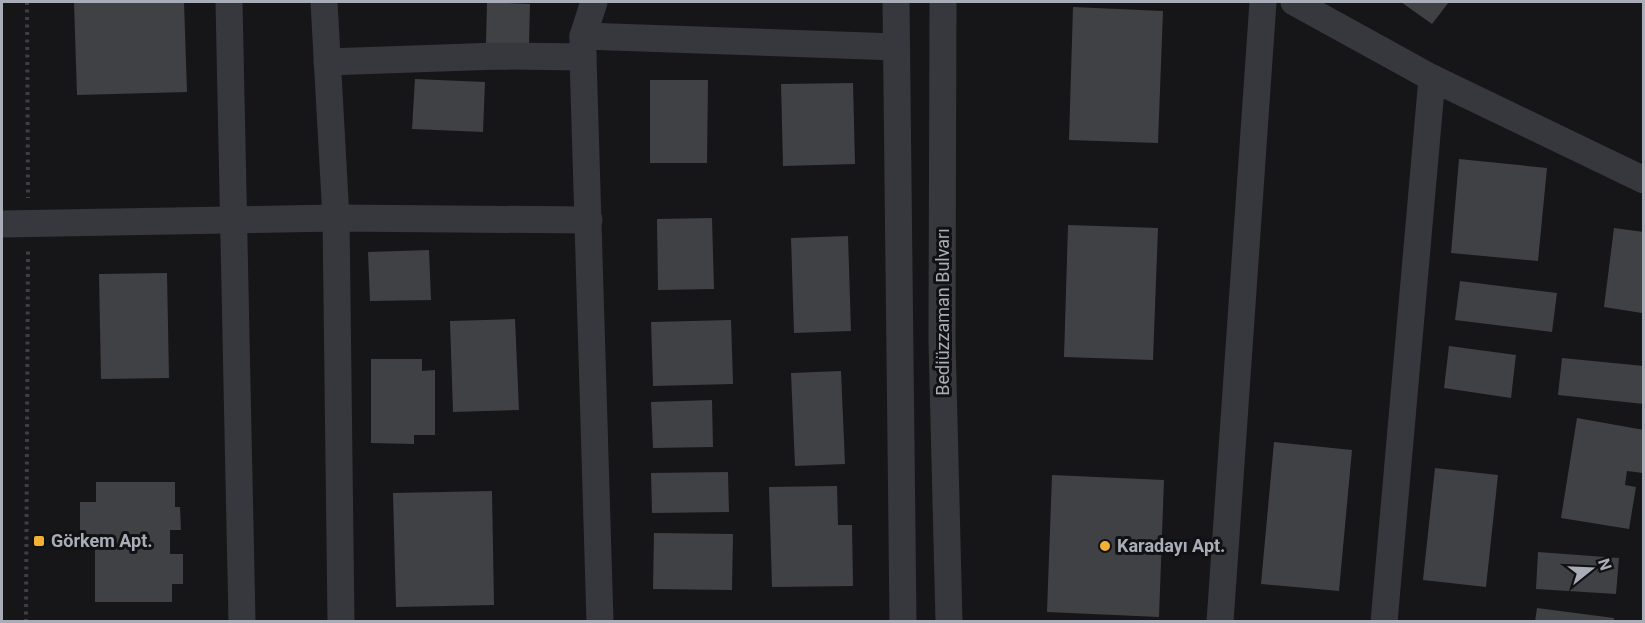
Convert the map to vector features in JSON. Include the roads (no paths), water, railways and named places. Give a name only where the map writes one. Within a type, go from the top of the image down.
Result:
[{"type":"street","points":[[229,2],[242,621]]},
{"type":"street","points":[[324,2],[336,218],[341,621]]},
{"type":"street","points":[[594,2],[583,47],[600,621]]},
{"type":"street","points":[[896,2],[903,621]]},
{"type":"street","name":"Bediüzzaman Bulvarı","points":[[943,2],[942,341],[949,621]]},
{"type":"street","points":[[1220,621],[1263,2]]},
{"type":"street","points":[[1295,2],[1432,78],[1644,180]]},
{"type":"street","points":[[327,62],[498,56],[583,47],[896,47]]},
{"type":"street","points":[[1384,621],[1432,78]]},
{"type":"street","points":[[15,224],[336,218],[589,220]]},
{"type":"place","name":"Görkem Apt.","points":[[39,541]]},
{"type":"place","name":"Karadayı Apt.","points":[[1105,546]]}]
